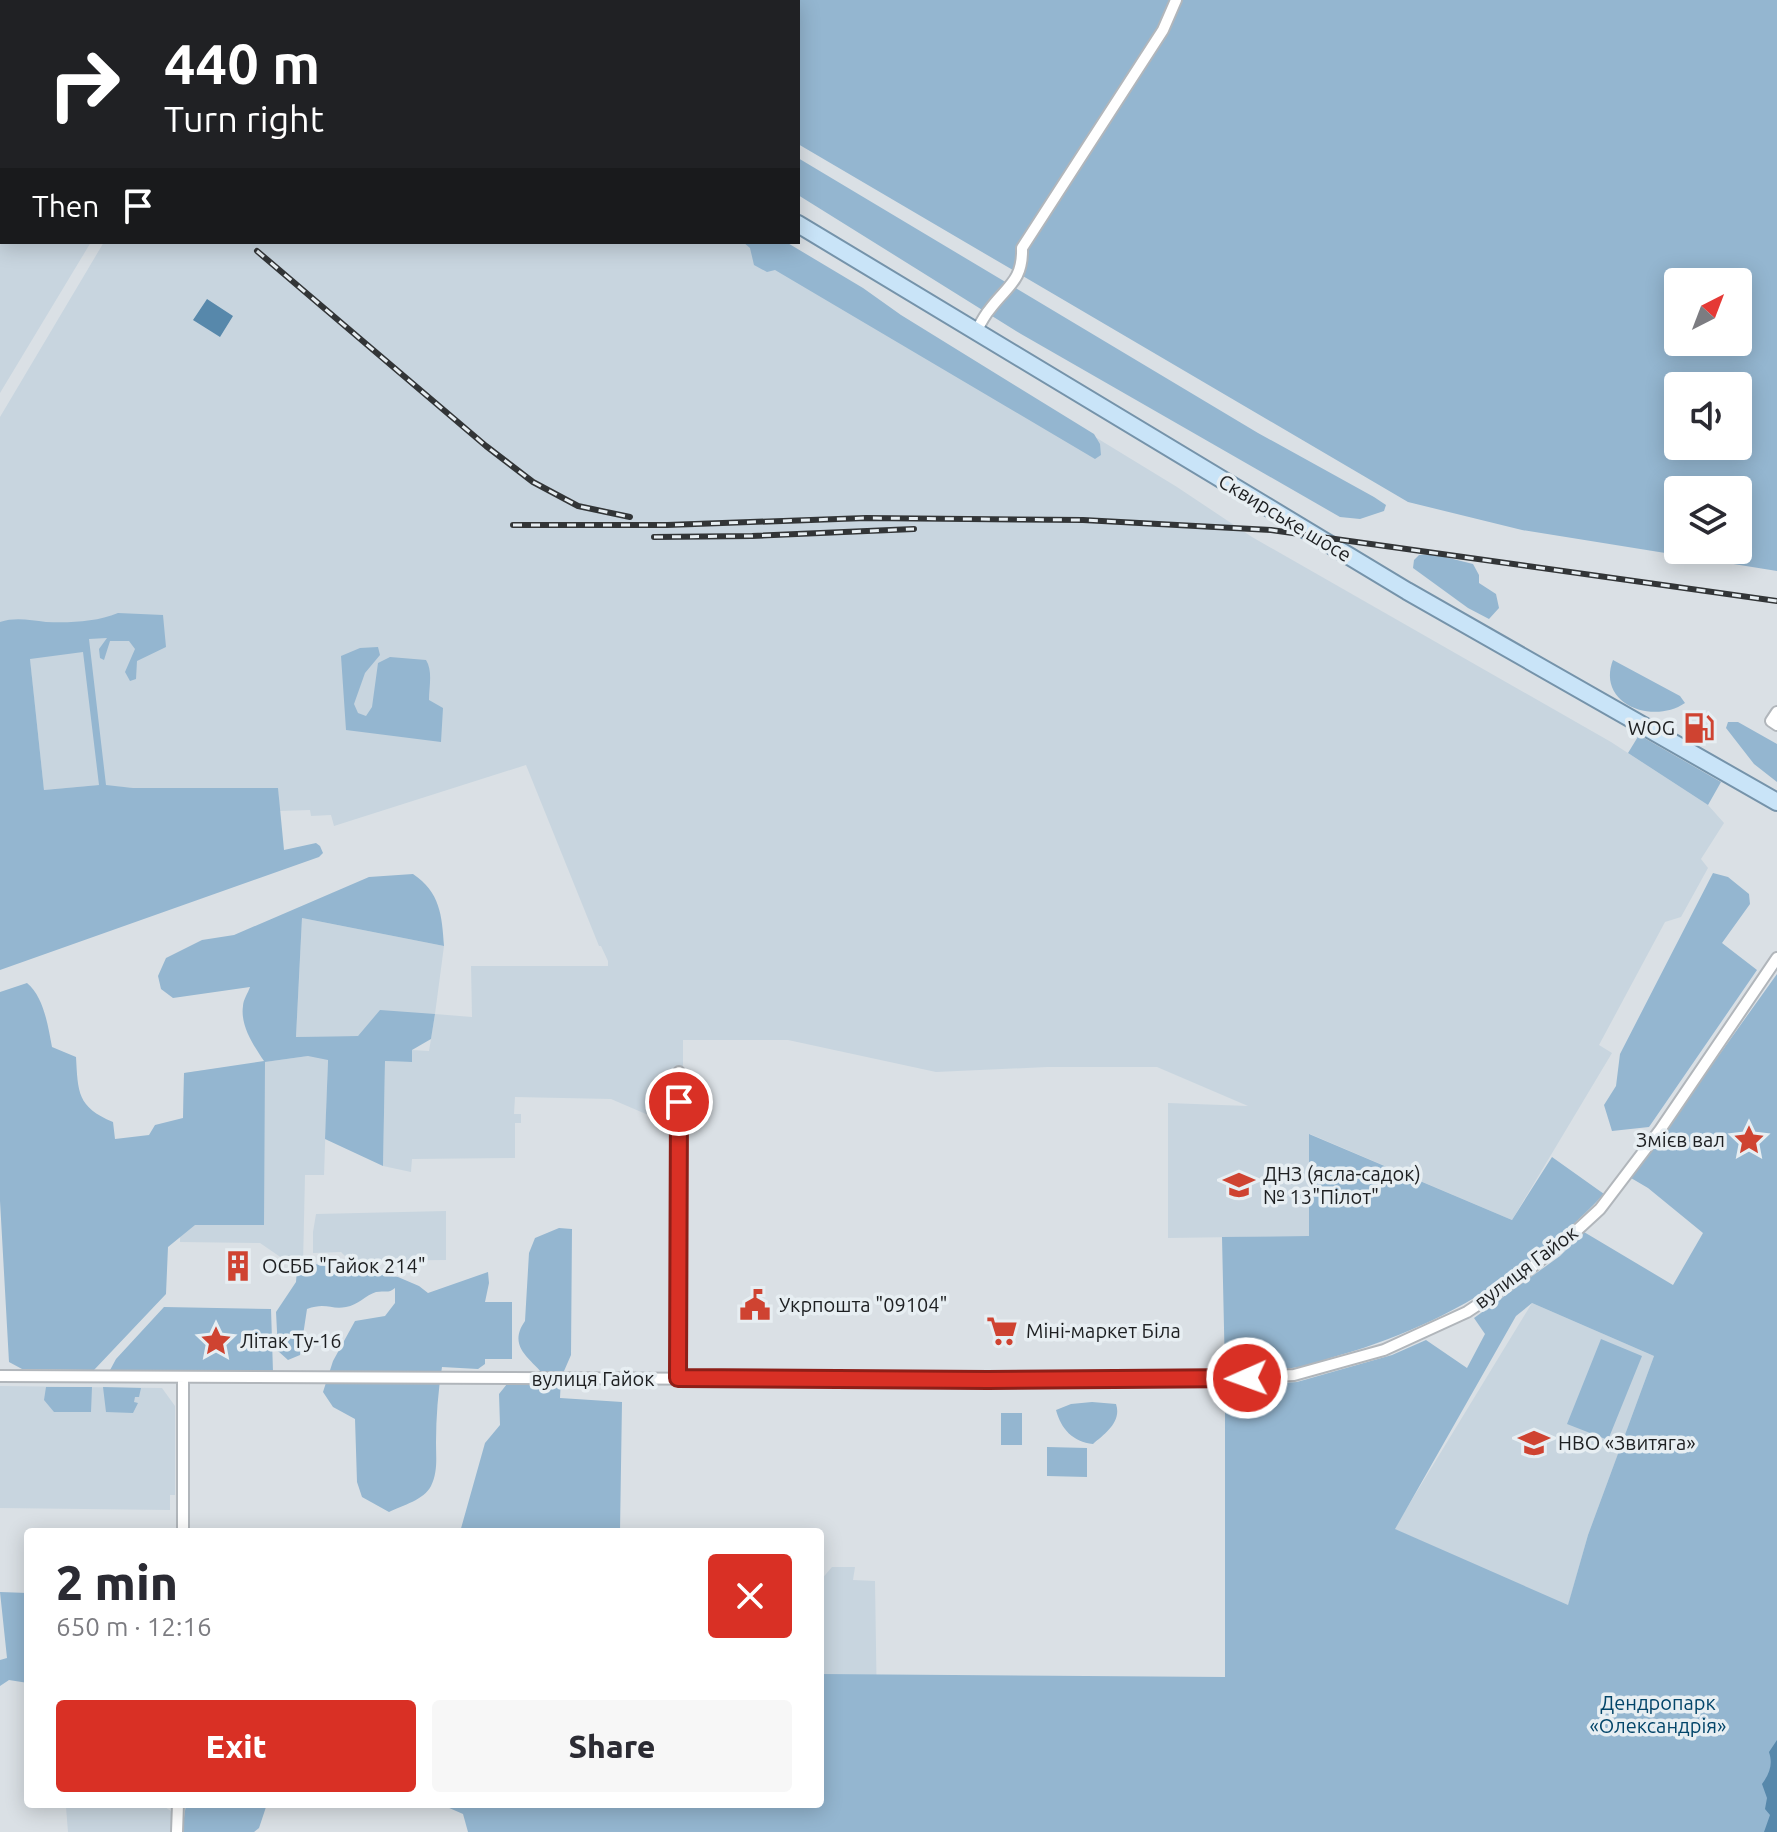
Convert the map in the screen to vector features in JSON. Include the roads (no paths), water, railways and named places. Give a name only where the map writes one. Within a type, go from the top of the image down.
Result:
[{"type":"main road","name":"Сквирське шосе","points":[[800,225],[1407,591],[1777,802]]},
{"type":"street","points":[[976,332],[988,311],[1011,287],[1022,261],[1022,248],[1151,44],[1163,30],[1176,0]]},
{"type":"street","points":[[1777,712],[1771,721],[1777,725]]},
{"type":"street","name":"вулиця Гайок","points":[[0,1376],[183,1379],[1214,1379],[1294,1375],[1384,1350],[1467,1312],[1547,1256],[1600,1209],[1660,1130],[1777,958]]},
{"type":"street","points":[[678,1378],[679,1072]]},
{"type":"street","points":[[183,1379],[183,1528]]},
{"type":"street","points":[[177,1832],[178,1808]]},
{"type":"railway","points":[[257,251],[486,446],[533,482],[578,506],[630,517]]},
{"type":"railway","points":[[513,525],[667,525],[866,518],[1083,520],[1271,530],[1777,601]]},
{"type":"railway","points":[[654,537],[914,529]]},
{"type":"place","name":"WOG","points":[[1699,728]]},
{"type":"place","name":"Змієв вал","points":[[1749,1140]]},
{"type":"place","name":"ДНЗ (ясла-садок) № 13\"Пілот\"","points":[[1239,1185]]},
{"type":"place","name":"ОСББ \"Гайок 214\"","points":[[238,1266]]},
{"type":"place","name":"Укрпошта \"09104\"","points":[[755,1305]]},
{"type":"place","name":"Міні-маркет Біла","points":[[1002,1331]]},
{"type":"place","name":"Літак Ту-16","points":[[216,1341]]},
{"type":"place","name":"НВО «Звитяга»","points":[[1534,1443]]},
{"type":"park label","name":"Дендропарк «Олександрія»","points":[[1658,1714]]}]
